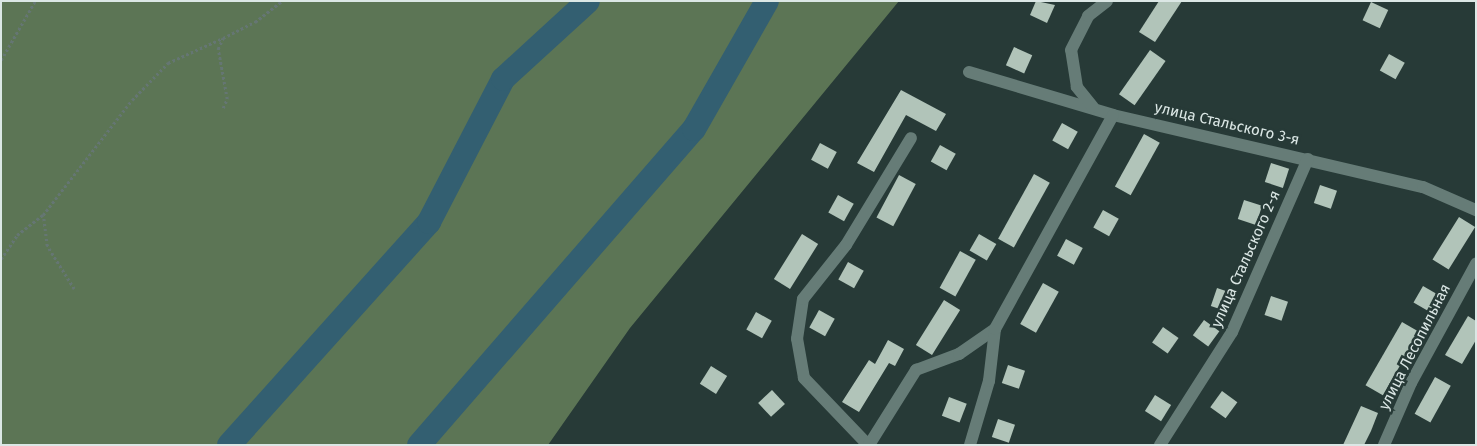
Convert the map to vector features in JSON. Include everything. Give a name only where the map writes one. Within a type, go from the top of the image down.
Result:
[{"type":"street","points":[[1093,107],[1077,87],[1071,50],[1088,16],[1107,1]]},
{"type":"street","name":"улица Стальского 3-я","points":[[969,72],[1093,107],[1113,115],[1423,187],[1476,210]]},
{"type":"street","points":[[970,445],[989,381],[995,329],[1113,115]]},
{"type":"street","points":[[910,138],[846,245],[803,299],[797,339],[804,378],[868,445],[916,370],[959,354],[995,329]]},
{"type":"street","name":"улица Стальского 2-я","points":[[1160,445],[1232,332],[1308,159]]},
{"type":"street","name":"улица Лесопильная","points":[[1384,445],[1412,384],[1476,264]]},
{"type":"path","points":[[1,60],[36,1]]},
{"type":"path","points":[[1,259],[17,235],[43,215],[132,100],[168,63],[255,22],[282,1]]},
{"type":"path","points":[[223,108],[227,99],[218,49],[224,38]]},
{"type":"path","points":[[43,215],[48,246],[74,289]]},
{"type":"green space","points":[[1,1],[899,1],[630,328],[548,445],[1,445]]},
{"type":"building","points":[[1036,1],[1055,5],[1047,23],[1030,15]]},
{"type":"building","points":[[1159,1],[1182,1],[1155,42],[1139,32]]},
{"type":"building","points":[[1371,2],[1388,10],[1380,28],[1363,20]]},
{"type":"building","points":[[1014,47],[1032,55],[1024,73],[1006,65]]},
{"type":"building","points":[[1150,50],[1166,61],[1135,105],[1119,94]]},
{"type":"building","points":[[1389,54],[1405,63],[1396,79],[1380,71]]},
{"type":"building","points":[[901,90],[946,114],[936,131],[906,115],[874,172],[857,163]]},
{"type":"building","points":[[1062,123],[1078,132],[1068,149],[1052,140]]},
{"type":"building","points":[[1144,134],[1160,143],[1131,195],[1115,186]]},
{"type":"building","points":[[820,143],[837,152],[828,169],[811,160]]},
{"type":"building","points":[[940,145],[956,154],[947,170],[931,162]]},
{"type":"building","points":[[1271,163],[1289,169],[1283,188],[1265,182]]},
{"type":"building","points":[[1034,174],[1050,183],[1014,247],[998,239]]},
{"type":"building","points":[[899,175],[916,184],[893,226],[876,217]]},
{"type":"building","points":[[1320,185],[1337,191],[1331,209],[1314,203]]},
{"type":"building","points":[[838,195],[854,204],[844,221],[828,212]]},
{"type":"building","points":[[1244,200],[1262,206],[1256,225],[1238,219]]},
{"type":"building","points":[[1103,210],[1119,219],[1109,236],[1093,227]]},
{"type":"building","points":[[1459,217],[1475,227],[1449,269],[1433,259]]},
{"type":"building","points":[[802,234],[818,244],[790,289],[774,279]]},
{"type":"building","points":[[979,234],[996,244],[987,260],[970,250]]},
{"type":"building","points":[[1066,239],[1083,248],[1074,265],[1057,256]]},
{"type":"building","points":[[960,251],[976,260],[955,296],[940,288]]},
{"type":"building","points":[[848,262],[864,271],[854,288],[838,279]]},
{"type":"building","points":[[1043,283],[1059,292],[1036,333],[1020,324]]},
{"type":"building","points":[[1423,286],[1440,296],[1431,312],[1414,302]]},
{"type":"building","points":[[1217,288],[1234,294],[1228,312],[1211,306]]},
{"type":"building","points":[[1271,296],[1288,302],[1282,321],[1264,315]]},
{"type":"building","points":[[944,300],[960,310],[932,355],[916,345]]},
{"type":"building","points":[[819,310],[835,319],[825,336],[809,327]]},
{"type":"building","points":[[756,312],[772,321],[762,338],[746,329]]},
{"type":"building","points":[[1468,316],[1476,321],[1476,340],[1462,364],[1445,355]]},
{"type":"building","points":[[1204,320],[1219,331],[1208,347],[1193,335]]},
{"type":"building","points":[[1402,322],[1419,332],[1383,395],[1366,385]]},
{"type":"building","points":[[1163,327],[1179,338],[1168,353],[1152,343]]},
{"type":"building","points":[[888,340],[904,349],[895,366],[889,363],[859,412],[842,402],[869,360],[875,364]]},
{"type":"building","points":[[1008,365],[1025,371],[1019,389],[1002,383]]},
{"type":"building","points":[[711,366],[727,376],[716,394],[700,384]]},
{"type":"building","points":[[1435,377],[1451,386],[1430,422],[1415,414]]},
{"type":"building","points":[[772,390],[785,404],[771,417],[758,403]]},
{"type":"building","points":[[1222,391],[1237,402],[1226,418],[1210,407]]},
{"type":"building","points":[[1155,395],[1171,405],[1161,421],[1145,411]]},
{"type":"building","points":[[949,397],[967,404],[960,422],[942,416]]},
{"type":"building","points":[[1361,406],[1378,413],[1371,431],[1364,445],[1343,445]]},
{"type":"building","points":[[998,419],[1015,425],[1009,443],[992,437]]},
{"type":"waterway","points":[[229,445],[429,222],[503,79],[588,1]]},
{"type":"waterway","points":[[419,445],[694,129],[767,1]]}]
